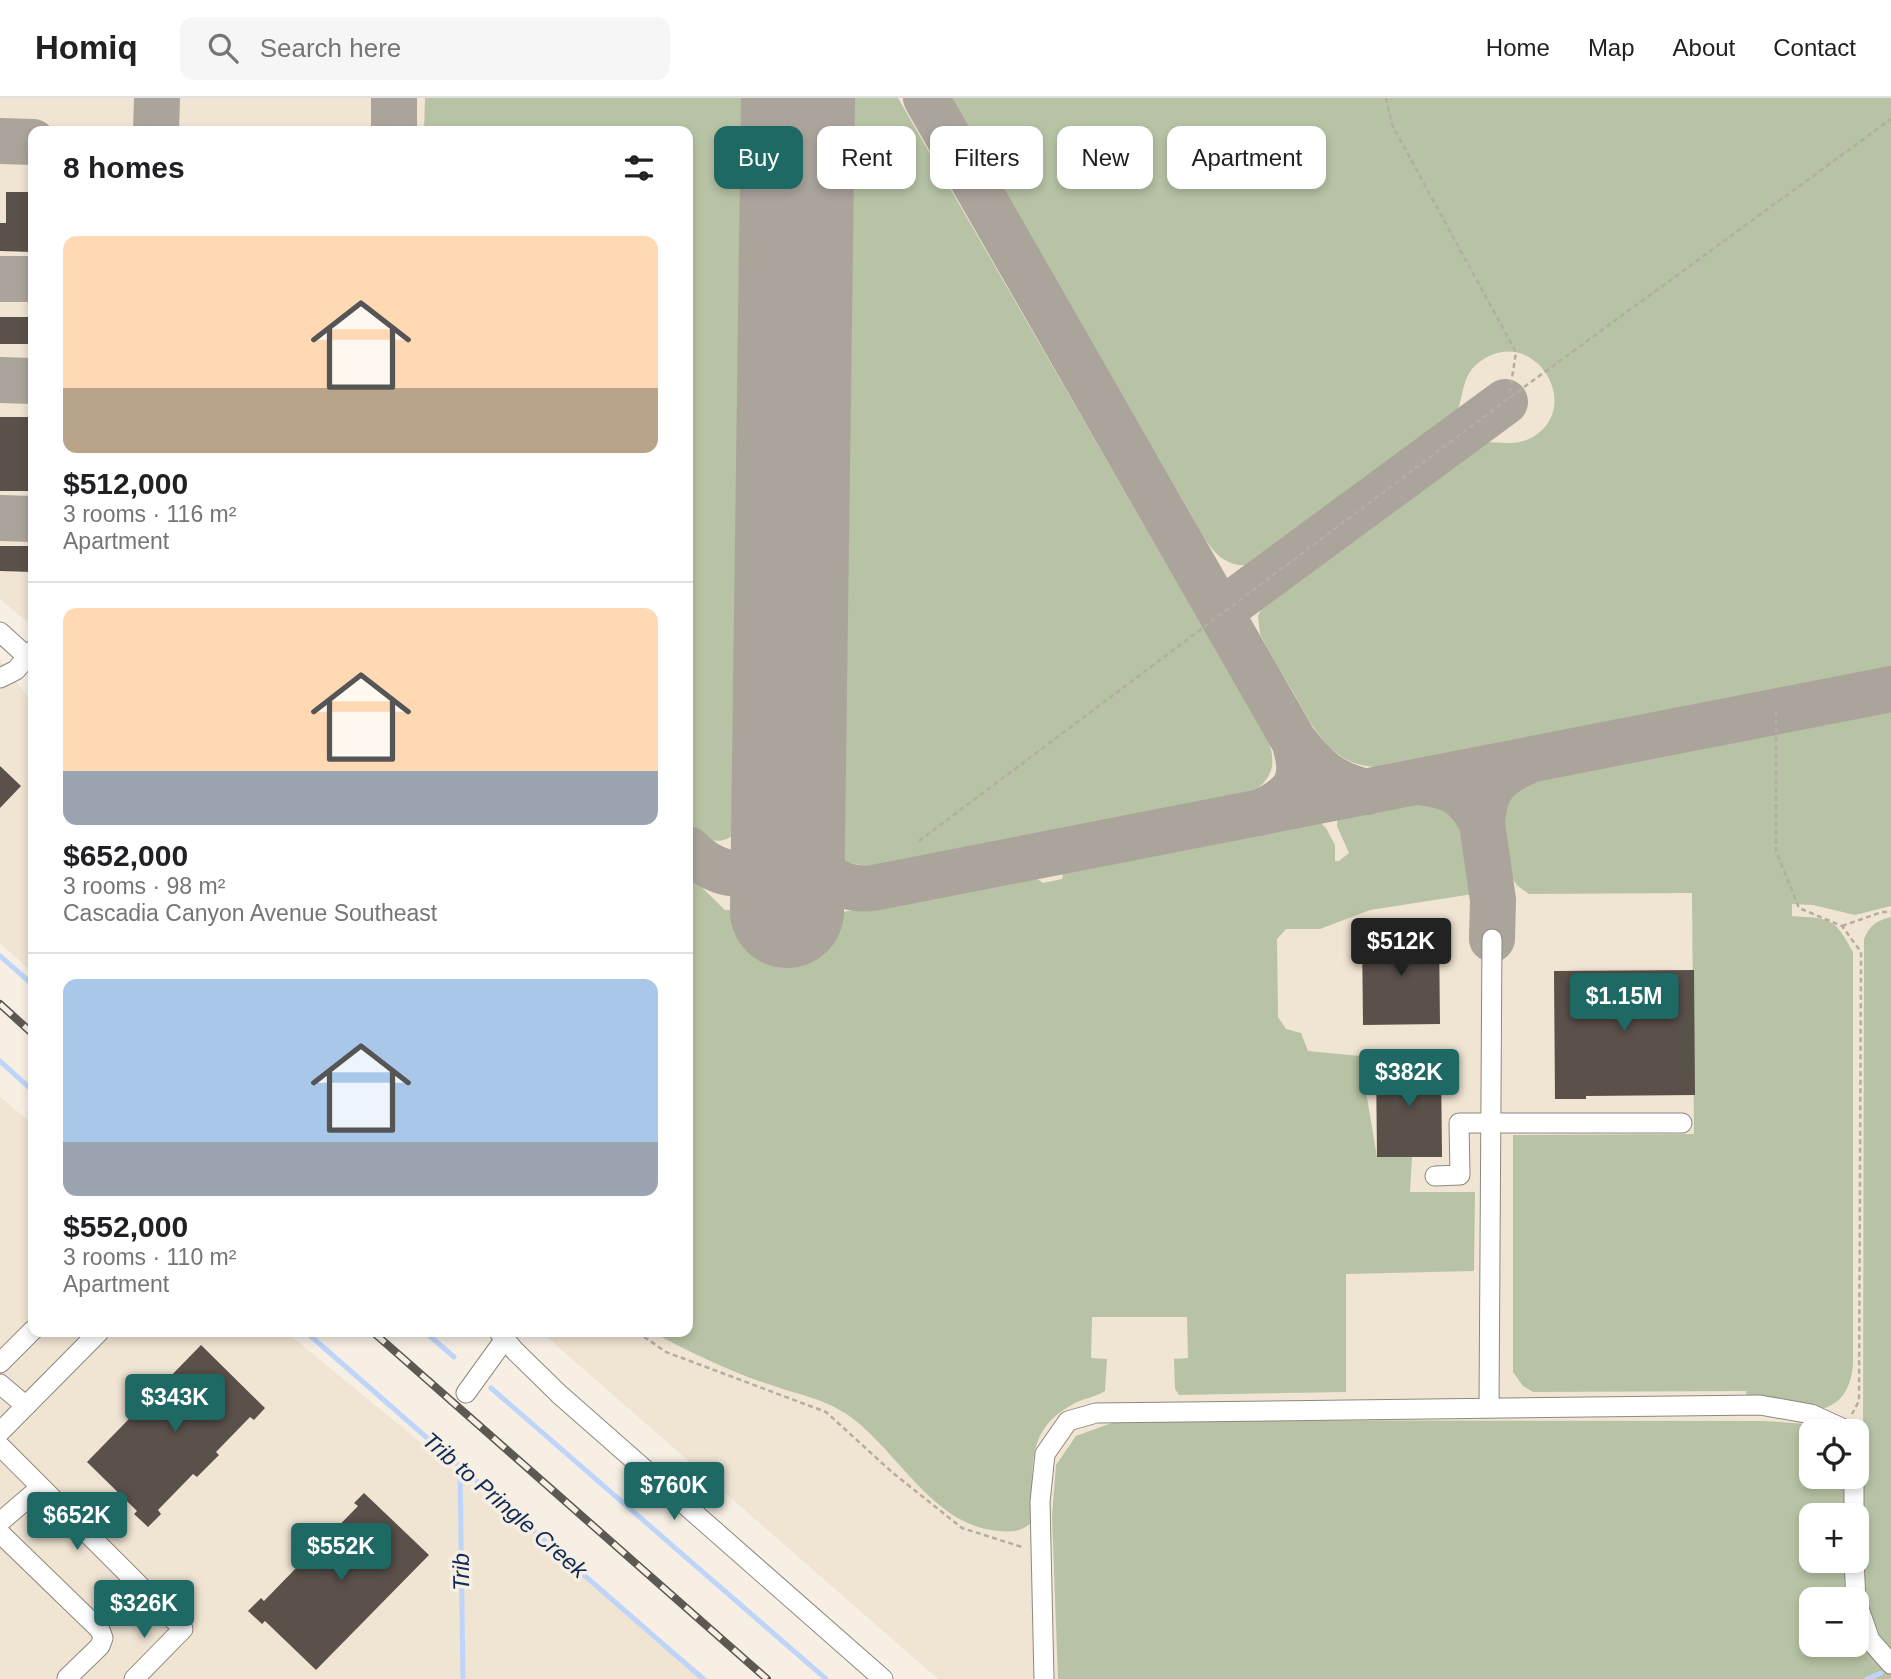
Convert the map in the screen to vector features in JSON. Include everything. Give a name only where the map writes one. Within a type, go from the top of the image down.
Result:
[{"type":"street","points":[[0,632],[28,653]]},
{"type":"street","points":[[0,678],[16,670],[28,660]]},
{"type":"street","points":[[1489,1408],[1493,1124],[1492,939]]},
{"type":"street","points":[[1435,1176],[1460,1175],[1459,1123],[1682,1123]]},
{"type":"street","points":[[0,1363],[28,1336]]},
{"type":"street","points":[[0,1432],[94,1337]]},
{"type":"street","points":[[466,1393],[501,1337]]},
{"type":"street","points":[[504,1337],[559,1394],[883,1679]]},
{"type":"street","points":[[0,1384],[26,1406]]},
{"type":"street","points":[[1044,1679],[1040,1502],[1045,1454],[1068,1421],[1096,1413],[1760,1405],[1811,1414],[1821,1419]]},
{"type":"street","points":[[0,1446],[183,1629],[134,1679]]},
{"type":"street","points":[[0,1522],[41,1487]]},
{"type":"street","points":[[0,1533],[100,1630],[103,1638],[100,1646],[66,1679]]},
{"type":"street","points":[[1869,1637],[1891,1664]]},
{"type":"path","points":[[1386,98],[1392,125],[1516,352],[1509,398]]},
{"type":"path","points":[[919,841],[1509,398],[1891,119]]},
{"type":"path","points":[[1776,711],[1776,851],[1799,908],[1842,926],[1861,952],[1859,1401],[1850,1419]]},
{"type":"path","points":[[1842,926],[1882,912],[1891,912]]},
{"type":"path","points":[[644,1337],[666,1352],[826,1412],[893,1473],[962,1528],[1041,1553]]},
{"type":"shaded area","points":[[0,98],[1891,98],[1891,1679],[938,1679],[548,1337],[693,1337],[693,126],[28,126],[28,623],[0,599]]},
{"type":"shaded area","points":[[0,660],[28,697],[28,968],[0,943]]},
{"type":"shaded area","points":[[0,1097],[28,1120],[28,1337],[292,1337],[709,1679],[0,1679]]},
{"type":"green space","points":[[425,98],[759,98],[759,126],[714,126],[714,189],[758,189],[749,809],[744,822],[730,838],[717,841],[706,838],[693,826],[693,126],[424,126]]},
{"type":"green space","points":[[837,98],[898,98],[914,126],[837,126]]},
{"type":"green space","points":[[950,98],[1891,98],[1891,670],[1394,766],[1357,764],[1343,757],[1331,748],[1311,723],[1260,634],[1258,616],[1267,596],[1470,444],[1509,443],[1533,437],[1548,423],[1554,406],[1553,388],[1545,372],[1533,360],[1516,352],[1498,353],[1478,363],[1468,376],[1452,421],[1268,560],[1251,565],[1237,565],[1226,561],[1216,553],[1200,531],[1003,189],[1043,189],[1043,126],[966,126]]},
{"type":"green space","points":[[916,129],[930,154],[930,189],[950,189],[1269,742],[1272,766],[1263,784],[1249,795],[874,866],[854,864],[841,858],[833,846],[827,828],[836,189],[916,189]]},
{"type":"green space","points":[[1891,709],[1891,906],[1855,915],[1813,905],[1792,904],[1792,916],[1830,922],[1841,932],[1853,952],[1853,1365],[1849,1385],[1840,1398],[1829,1406],[1799,1411],[1748,1407],[1746,1391],[1533,1392],[1523,1386],[1513,1372],[1513,1135],[1694,1134],[1692,893],[1529,894],[1516,884],[1510,867],[1502,816],[1505,799],[1518,786],[1536,778]]},
{"type":"green space","points":[[1425,800],[1440,805],[1451,812],[1460,823],[1465,836],[1473,894],[1370,910],[1320,929],[1286,929],[1277,939],[1278,1017],[1286,1029],[1301,1033],[1308,1051],[1360,1056],[1377,1157],[1412,1157],[1410,1192],[1475,1192],[1474,1271],[1346,1274],[1346,1392],[1179,1395],[1175,1389],[1174,1359],[1188,1358],[1187,1317],[1092,1317],[1091,1358],[1107,1359],[1105,1391],[1075,1403],[1046,1426],[1034,1454],[1032,1522],[1016,1531],[998,1531],[977,1527],[941,1506],[924,1492],[865,1429],[840,1410],[816,1399],[727,1369],[662,1337],[693,1337],[693,879],[725,910],[843,912],[1033,876],[1043,883],[1062,879],[1064,870],[1319,821],[1335,845],[1335,861],[1339,861],[1349,853],[1337,826],[1338,817]]},
{"type":"green space","points":[[1891,917],[1891,1679],[1058,1679],[1052,1516],[1056,1465],[1076,1436],[1120,1420],[1764,1421],[1799,1423],[1799,1489],[1869,1489],[1869,1419],[1863,1419],[1864,939],[1877,922]]},
{"type":"building","points":[[6,192],[28,192],[28,252],[0,251],[0,223],[6,223]]},
{"type":"building","points":[[0,317],[28,317],[28,344],[0,344]]},
{"type":"building","points":[[0,417],[28,417],[28,491],[0,491]]},
{"type":"building","points":[[0,546],[28,546],[28,572],[0,571]]},
{"type":"building","points":[[0,766],[21,786],[0,808]]},
{"type":"building","points":[[1439,931],[1440,1024],[1363,1025],[1362,932]]},
{"type":"building","points":[[1694,970],[1695,1095],[1586,1096],[1586,1099],[1555,1099],[1554,971]]},
{"type":"building","points":[[1441,1060],[1442,1157],[1377,1157],[1376,1061]]},
{"type":"building","points":[[201,1345],[265,1408],[254,1420],[250,1417],[216,1452],[219,1455],[197,1477],[193,1474],[158,1510],[161,1514],[148,1527],[134,1514],[137,1511],[87,1462]]},
{"type":"building","points":[[364,1493],[429,1555],[316,1670],[265,1621],[262,1624],[248,1611],[261,1598],[264,1601],[300,1564],[297,1561],[318,1539],[322,1543],[358,1506],[354,1503]]},
{"type":"waterway","name":"Trib to Pringle Creek","points":[[0,956],[28,981]]},
{"type":"waterway","name":"Trib to Pringle Creek","points":[[0,1061],[28,1086]]},
{"type":"waterway","name":"Trib to Pringle Creek","points":[[312,1337],[703,1679]]},
{"type":"waterway","name":"Trib to Pringle Creek","points":[[431,1337],[454,1357]]},
{"type":"waterway","name":"Trib to Pringle Creek","points":[[491,1388],[826,1679]]},
{"type":"waterway","name":"Trib","points":[[460,1466],[463,1679]]},
{"type":"waterway","points":[[1867,1679],[1881,1673]]},
{"type":"taxiway","points":[[156,126],[157,98]]},
{"type":"taxiway","points":[[394,98],[394,126]]},
{"type":"taxiway","points":[[926,98],[1294,741]]},
{"type":"taxiway","points":[[0,141],[28,142]]},
{"type":"taxiway","points":[[0,279],[28,279]]},
{"type":"taxiway","points":[[0,380],[28,381]]},
{"type":"taxiway","points":[[1221,611],[1505,402]]},
{"type":"taxiway","points":[[0,518],[28,519]]},
{"type":"taxiway","points":[[693,853],[721,871],[749,871],[762,863],[788,833],[823,874],[846,886],[873,888],[1891,689]]},
{"type":"taxiway","points":[[1260,813],[1282,800],[1295,786],[1299,767],[1294,741],[1310,760],[1334,780],[1367,792]]},
{"type":"taxiway","points":[[1419,782],[1457,792],[1470,804],[1482,823],[1486,800],[1494,784],[1500,777],[1528,761]]},
{"type":"taxiway","points":[[1482,823],[1493,900],[1492,939]]},
{"type":"runway","points":[[787,911],[798,98]]},
{"type":"railway","points":[[0,1004],[28,1029]]},
{"type":"railway","points":[[379,1337],[767,1679]]}]
